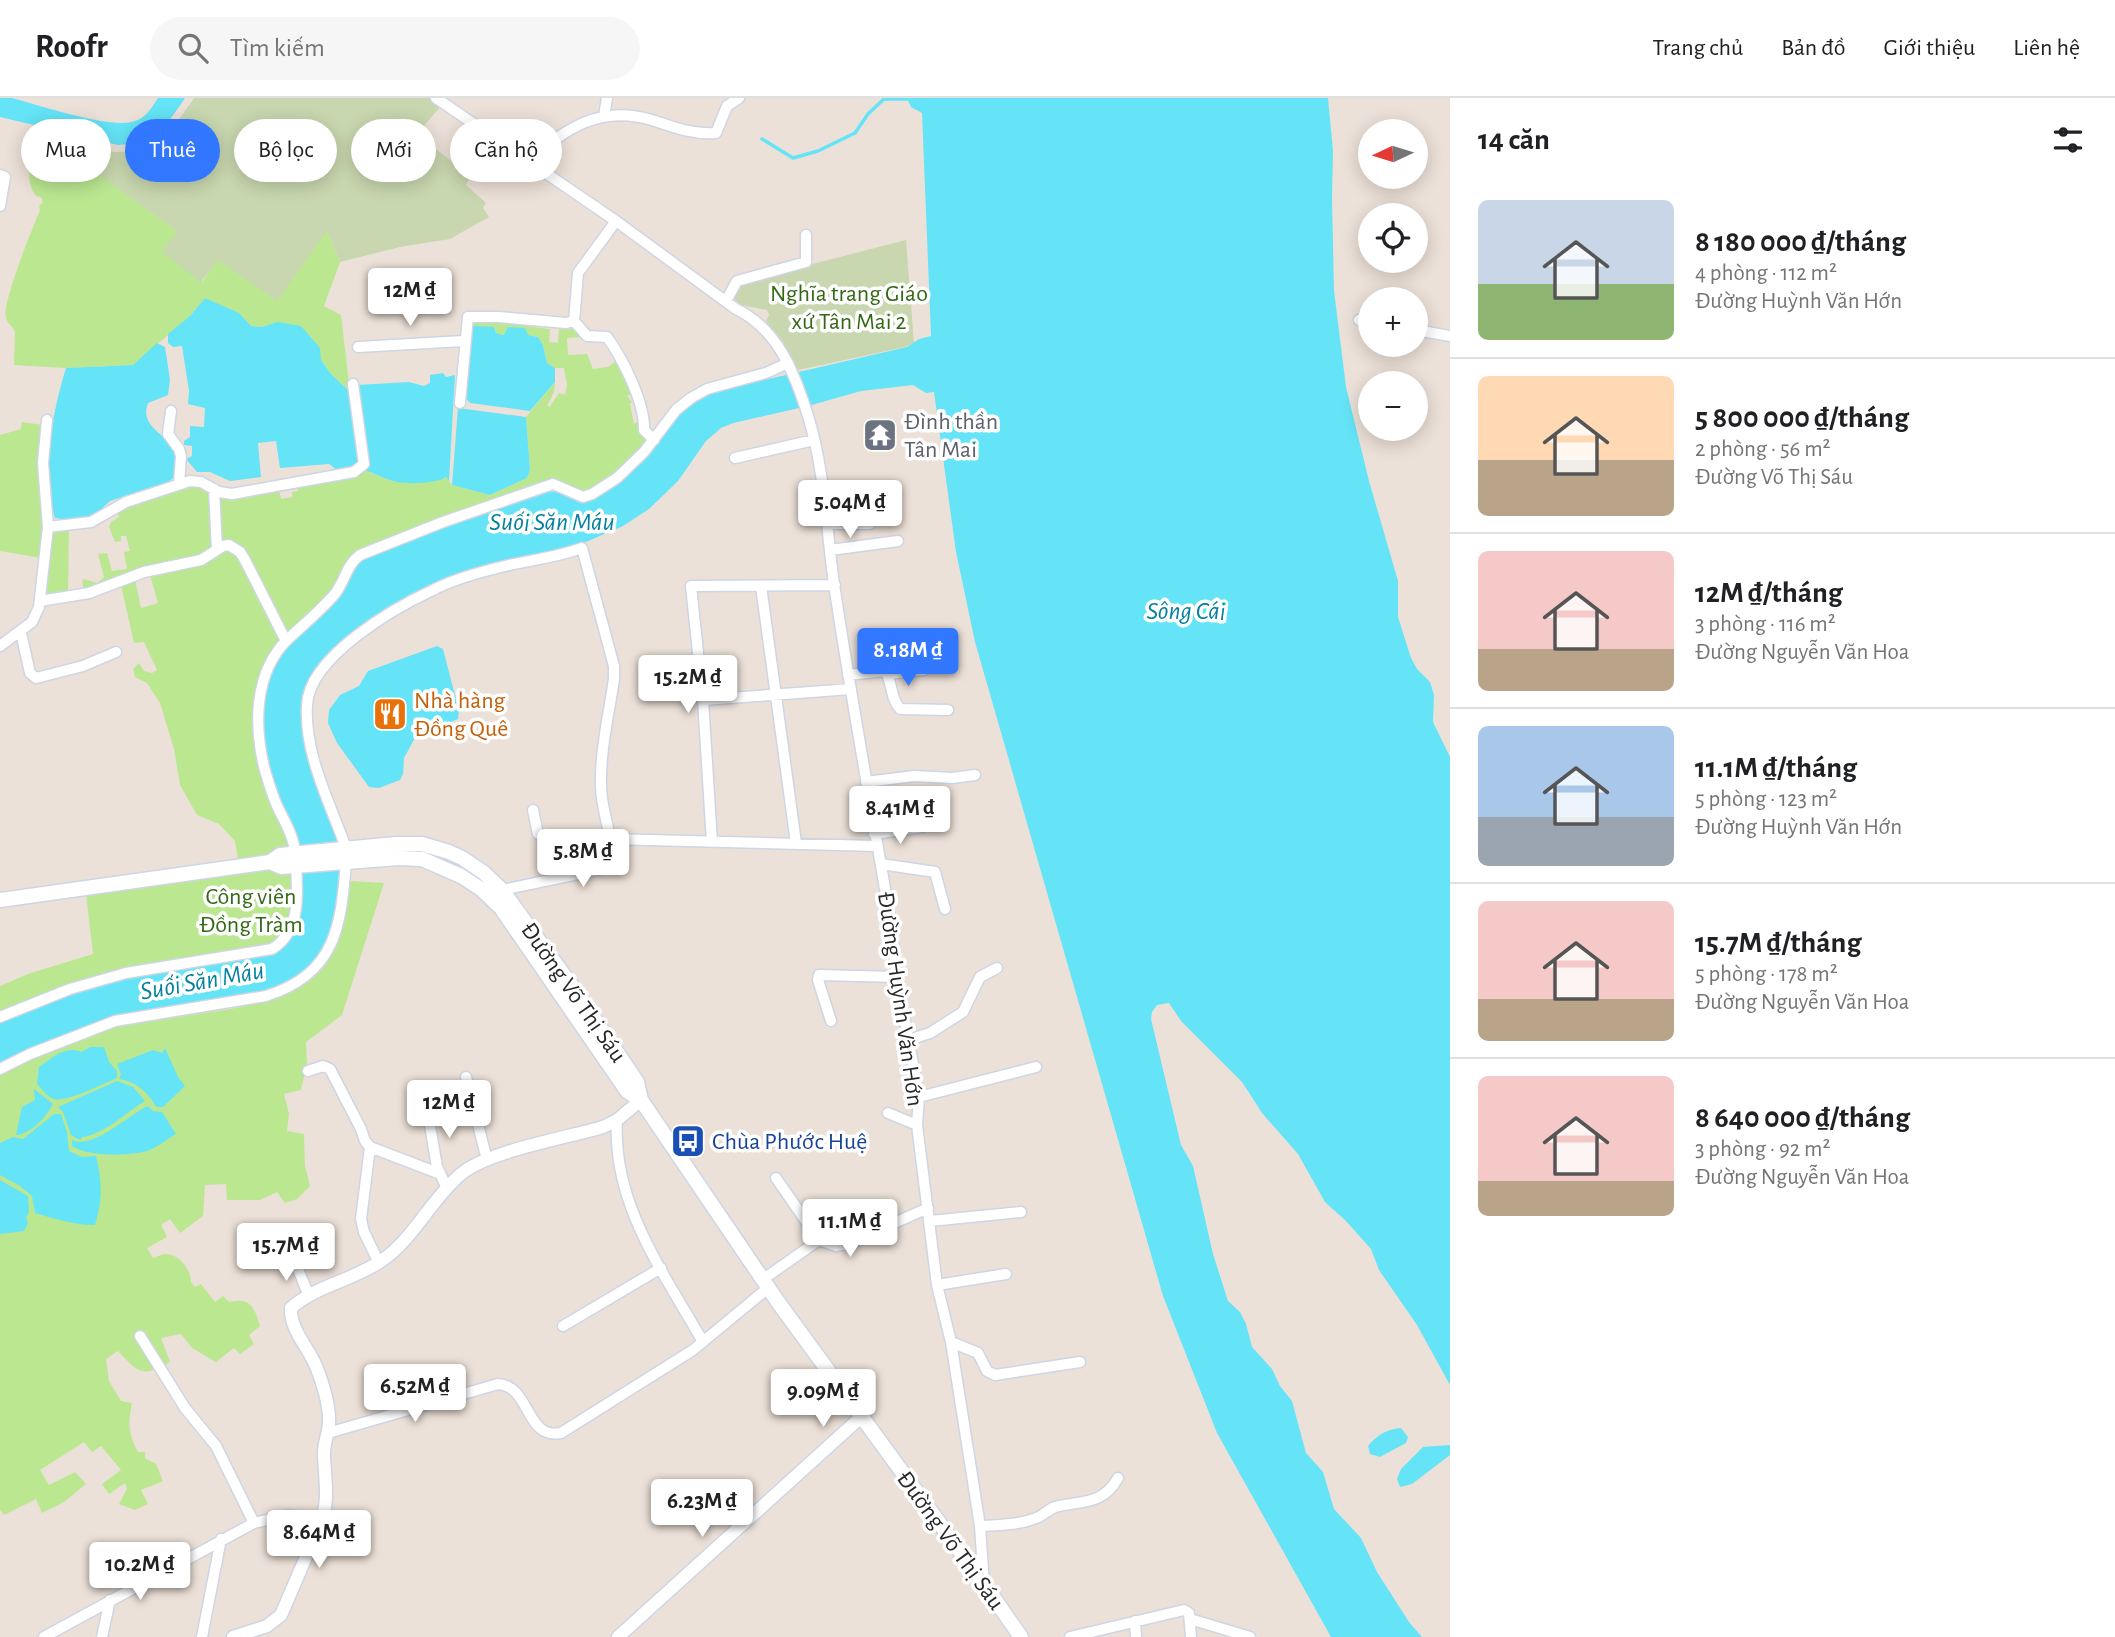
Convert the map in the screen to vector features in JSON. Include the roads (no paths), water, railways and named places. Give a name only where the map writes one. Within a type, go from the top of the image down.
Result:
[{"type":"main road","name":"Đường Võ Thị Sáu","points":[[346,855],[396,844],[436,848],[461,858],[502,890],[578,993],[637,1083],[641,1100],[765,1284],[985,1584],[1020,1637]]},
{"type":"main road","points":[[0,900],[270,862],[281,867],[296,860],[346,855]]},
{"type":"main road","name":"Đường Võ Thị Sáu","points":[[346,855],[422,859],[449,870],[481,889],[500,908],[522,937],[627,1091],[641,1100]]},
{"type":"street","points":[[436,98],[467,119]]},
{"type":"street","points":[[562,134],[604,116],[638,116],[684,131],[712,134],[718,130],[727,106],[739,98]]},
{"type":"street","points":[[603,100],[604,116]]},
{"type":"street","points":[[0,175],[5,177],[0,206]]},
{"type":"street","points":[[0,1017],[70,989],[125,973],[272,948],[284,940],[290,930],[296,906],[296,860],[288,827],[269,783],[258,735],[258,711],[264,678],[286,641],[334,594],[353,560],[443,522],[553,484],[583,497],[592,494],[617,478],[644,452],[676,410],[699,393],[720,384],[766,373],[788,363],[768,332],[751,317],[559,182]]},
{"type":"street","points":[[616,221],[578,272],[574,321],[587,336],[607,337],[615,346],[642,405],[644,430],[654,440]]},
{"type":"street","points":[[726,301],[737,281],[806,262],[806,235]]},
{"type":"street","points":[[460,402],[466,321],[471,316],[539,322],[574,321]]},
{"type":"street","points":[[1428,332],[1450,336]]},
{"type":"street","points":[[358,347],[464,341]]},
{"type":"street","name":"Đường Huỳnh Văn Hớn","points":[[788,363],[814,440],[828,524],[851,689],[919,1097],[918,1125],[937,1285],[951,1342],[980,1526],[985,1584]]},
{"type":"street","points":[[48,527],[91,522],[126,502],[195,481],[225,494],[241,494],[357,471],[363,464],[353,384]]},
{"type":"street","points":[[171,411],[167,434],[181,456],[180,484]]},
{"type":"street","points":[[0,646],[36,618],[40,601],[48,527],[43,463],[47,420]]},
{"type":"street","points":[[735,458],[814,440]]},
{"type":"street","points":[[214,489],[218,550]]},
{"type":"street","points":[[828,524],[870,524]]},
{"type":"street","points":[[830,550],[898,541]]},
{"type":"street","points":[[40,601],[89,593],[137,574],[201,560],[229,545],[240,552],[286,641]]},
{"type":"street","points":[[0,1069],[30,1054],[115,1021],[266,996],[282,992],[305,979],[332,942],[339,924],[346,855],[308,734],[307,701],[320,671],[358,636],[434,589],[490,570],[582,548],[614,666],[601,772],[601,791],[610,837],[611,858],[608,866],[502,890]]},
{"type":"street","points":[[712,842],[691,586],[835,585]]},
{"type":"street","points":[[761,586],[796,844]]},
{"type":"street","points":[[20,633],[30,673],[36,678],[83,666],[116,652]]},
{"type":"street","points":[[849,675],[881,670],[888,674],[924,670]]},
{"type":"street","points":[[888,674],[894,699],[900,709],[948,710]]},
{"type":"street","points":[[702,700],[851,689]]},
{"type":"street","points":[[866,782],[914,776],[952,778],[975,775]]},
{"type":"street","points":[[533,810],[538,834],[550,840],[610,837],[796,844],[875,840],[922,827]]},
{"type":"street","points":[[881,864],[935,872],[945,909]]},
{"type":"street","points":[[908,1040],[930,1033],[963,1012],[980,977],[997,968]]},
{"type":"street","points":[[831,1021],[818,980],[819,975],[897,977]]},
{"type":"street","points":[[308,1071],[323,1066],[330,1069],[370,1147],[439,1172]]},
{"type":"street","points":[[919,1097],[1036,1067]]},
{"type":"street","points":[[466,1077],[487,1160]]},
{"type":"street","points":[[233,1637],[267,1626],[281,1615],[322,1520],[327,1499],[323,1456],[329,1416],[316,1364],[290,1316],[291,1308],[309,1296],[379,1263],[410,1234],[447,1188],[468,1168],[487,1160],[603,1127],[617,1120],[641,1100]]},
{"type":"street","points":[[426,1102],[439,1172],[447,1188]]},
{"type":"street","points":[[888,1113],[918,1125]]},
{"type":"street","points":[[617,1120],[617,1146],[627,1200],[639,1232],[703,1342]]},
{"type":"street","points":[[370,1147],[361,1219],[364,1232],[379,1263]]},
{"type":"street","points":[[776,1178],[819,1240],[836,1246],[847,1244],[928,1208]]},
{"type":"street","points":[[930,1221],[1021,1212]]},
{"type":"street","points":[[328,1433],[498,1384],[508,1385],[516,1391],[541,1430],[550,1434],[561,1433],[703,1342],[765,1284],[819,1240]]},
{"type":"street","points":[[293,1257],[309,1296]]},
{"type":"street","points":[[563,1326],[661,1268]]},
{"type":"street","points":[[937,1285],[1006,1274]]},
{"type":"street","points":[[140,1336],[185,1408],[216,1446],[254,1522]]},
{"type":"street","points":[[951,1342],[978,1353],[987,1371],[995,1375],[1080,1362]]},
{"type":"street","points":[[618,1637],[861,1416]]},
{"type":"street","points":[[980,1526],[1026,1521],[1040,1517],[1055,1507],[1095,1501],[1107,1493],[1118,1478]]},
{"type":"street","points":[[44,1637],[254,1522],[289,1515],[322,1520]]},
{"type":"street","points":[[202,1637],[221,1539]]},
{"type":"street","points":[[102,1637],[110,1600]]},
{"type":"street","points":[[1070,1637],[1184,1610],[1189,1614],[1191,1637]]},
{"type":"street","points":[[1190,1619],[1250,1637]]},
{"type":"street","points":[[1135,1622],[1136,1637]]},
{"type":"water","points":[[0,98],[12,98],[89,119],[21,119],[21,122],[0,117]]},
{"type":"water","points":[[158,98],[185,98],[172,117],[138,119],[148,112]]},
{"type":"water","name":"Sông Cái","points":[[907,98],[1328,98],[1333,151],[1334,291],[1346,387],[1358,441],[1398,581],[1398,617],[1411,658],[1417,669],[1430,682],[1434,695],[1433,722],[1450,757],[1450,1385],[1417,1325],[1379,1270],[1371,1249],[1325,1202],[1298,1154],[1262,1113],[1242,1082],[1181,1021],[1169,1003],[1157,1005],[1151,1019],[1181,1145],[1193,1166],[1213,1254],[1228,1301],[1240,1312],[1252,1347],[1272,1369],[1280,1386],[1292,1401],[1306,1453],[1323,1472],[1334,1509],[1361,1538],[1377,1572],[1409,1622],[1422,1637],[1331,1637],[1217,1433],[1163,1296],[975,642],[956,552],[934,392],[926,393],[913,385],[861,391],[733,423],[721,428],[706,441],[678,481],[649,509],[623,526],[572,548],[489,565],[356,632],[303,700],[343,857],[335,923],[316,961],[303,976],[280,988],[95,1024],[0,1065],[0,1022],[53,999],[138,974],[280,948],[301,892],[263,736],[262,711],[268,679],[289,643],[362,558],[440,527],[553,488],[594,498],[681,409],[708,393],[907,347],[919,339],[931,336],[922,113],[911,107]]},
{"type":"water","points":[[111,122],[125,123],[125,144],[111,143]]},
{"type":"water","points":[[205,298],[239,313],[251,326],[262,327],[277,322],[301,326],[320,348],[321,360],[331,374],[350,392],[359,464],[338,471],[329,464],[280,468],[276,441],[258,443],[261,477],[230,481],[210,472],[197,472],[186,459],[192,456],[192,446],[184,445],[184,441],[190,437],[190,426],[204,427],[205,408],[188,404],[189,391],[182,346],[173,347],[168,343],[168,334],[190,316]]},
{"type":"water","points":[[473,326],[494,327],[496,333],[504,335],[508,327],[525,328],[528,335],[538,337],[543,345],[547,363],[555,368],[555,382],[530,411],[470,403],[465,397]]},
{"type":"water","points":[[157,343],[165,347],[170,380],[168,395],[148,403],[146,411],[154,429],[173,449],[175,477],[168,482],[110,501],[97,513],[85,519],[55,518],[49,481],[50,443],[56,404],[66,368],[133,365]]},
{"type":"water","points":[[443,373],[446,377],[455,375],[449,481],[446,477],[427,482],[402,483],[363,470],[357,385],[409,382],[424,386],[430,383],[430,375]]},
{"type":"water","points":[[458,408],[526,417],[530,470],[527,478],[490,495],[452,485]]},
{"type":"water","points":[[437,646],[443,649],[459,711],[458,719],[416,736],[404,758],[400,780],[379,788],[369,787],[337,743],[328,723],[329,710],[340,695],[359,686],[368,671]]},
{"type":"water","points":[[90,1047],[104,1047],[109,1062],[117,1071],[117,1078],[76,1095],[59,1099],[49,1097],[37,1084],[39,1067],[64,1051],[81,1052]]},
{"type":"water","points":[[165,1048],[185,1086],[163,1107],[156,1107],[141,1088],[119,1079],[121,1074],[117,1064],[153,1050],[162,1053]]},
{"type":"water","points":[[117,1081],[133,1087],[145,1101],[98,1132],[80,1140],[71,1135],[63,1112],[58,1107]]},
{"type":"water","points":[[34,1089],[53,1104],[38,1124],[27,1132],[16,1135],[22,1107],[35,1100]]},
{"type":"water","points":[[148,1106],[153,1111],[162,1112],[176,1134],[154,1148],[119,1155],[88,1152],[72,1146],[72,1140],[80,1142],[100,1136]]},
{"type":"water","points":[[54,1114],[61,1114],[69,1151],[82,1157],[96,1156],[101,1190],[95,1225],[72,1223],[35,1213],[32,1196],[0,1175],[0,1143],[13,1137],[23,1139]]},
{"type":"water","points":[[0,1180],[28,1196],[28,1223],[24,1231],[0,1234]]},
{"type":"water","points":[[1401,1428],[1408,1437],[1406,1443],[1380,1457],[1370,1454],[1368,1446],[1375,1439],[1387,1431]]},
{"type":"water","points":[[1450,1445],[1450,1455],[1412,1484],[1400,1487],[1397,1479],[1401,1469],[1423,1447]]},
{"type":"waterway","points":[[762,139],[793,158],[818,151],[855,133],[868,114],[884,99],[908,99]]},
{"type":"place","name":"Đình thần Tân Mai","points":[[880,435]]},
{"type":"place","name":"Nhà hàng Đồng Quê","points":[[390,714]]},
{"type":"place","name":"Chùa Phước Huệ","points":[[688,1141]]},
{"type":"park label","name":"Nghĩa trang Giáo xứ Tân Mai 2","points":[[849,307]]},
{"type":"park label","name":"Công viên Đồng Tràm","points":[[251,910]]},
{"type":"water label","name":"Suối Săn Máu","points":[[552,521]]},
{"type":"water label","name":"Suối Săn Máu","points":[[202,980]]}]
